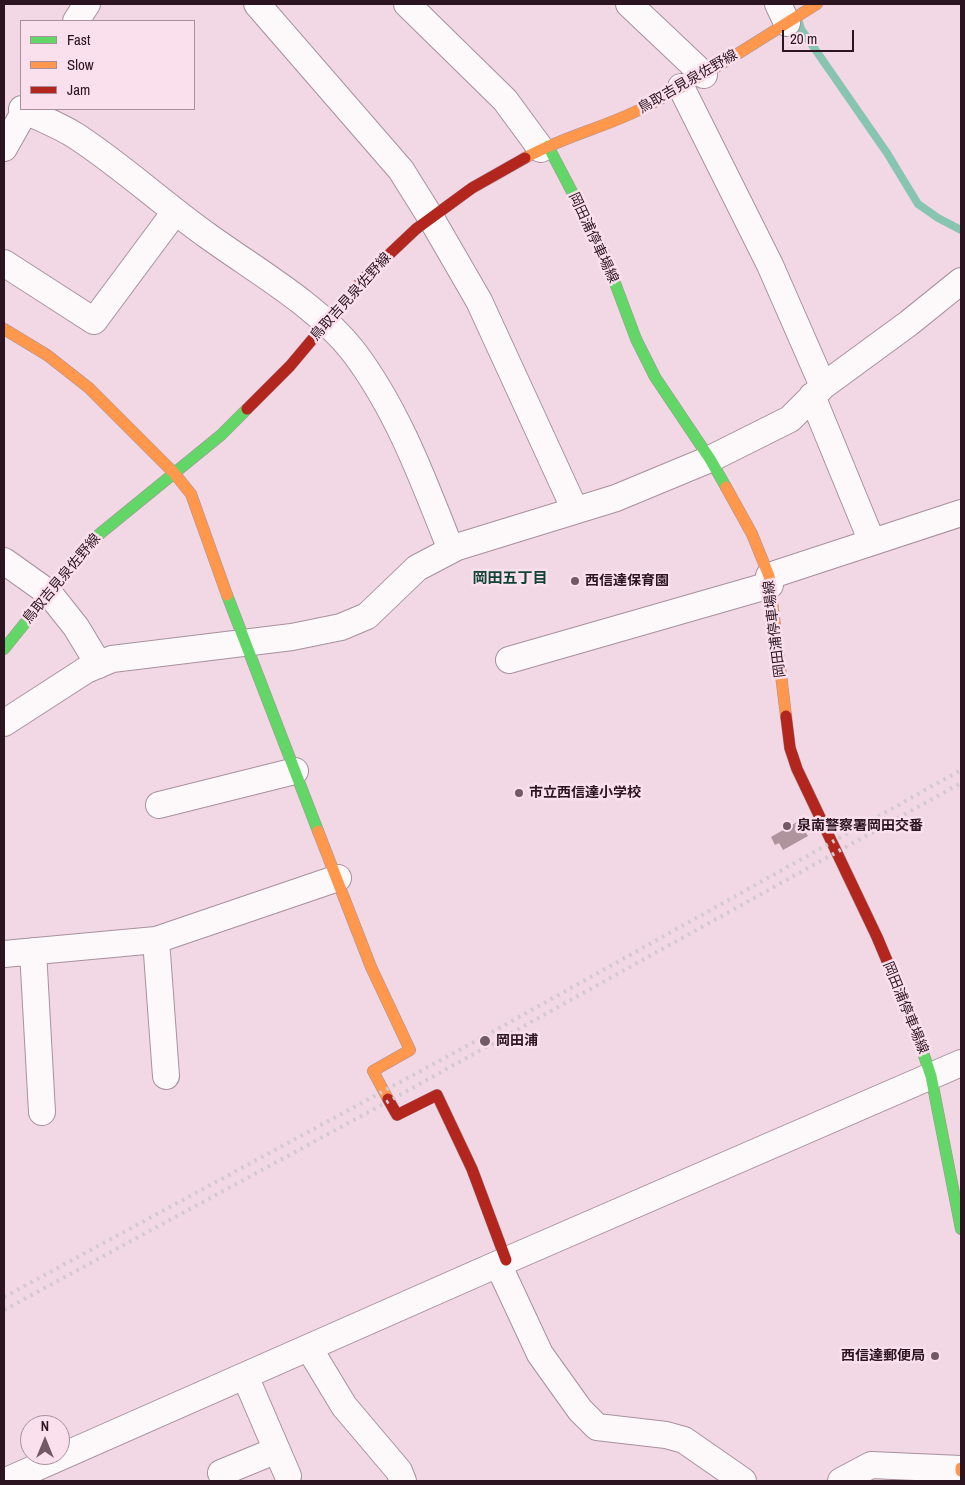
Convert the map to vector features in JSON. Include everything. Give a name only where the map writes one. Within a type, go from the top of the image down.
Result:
[{"type":"main road","name":"鳥取吉見泉佐野線","points":[[4,649],[91,541],[220,435],[290,366],[363,279],[416,229],[472,188],[545,147],[639,110],[704,75],[789,13],[817,4]]},
{"type":"main road","name":"岡田浦停車場線","points":[[545,147],[603,251],[636,339],[655,377],[710,459],[752,534],[770,580],[792,755],[877,937],[920,1039],[931,1076],[961,1229]]},
{"type":"main road","points":[[4,329],[47,355],[88,388],[174,473],[191,494],[244,643],[338,878],[371,967],[410,1050],[373,1071],[397,1115],[437,1095],[472,1170],[502,1262]]},
{"type":"street","points":[[77,20],[87,4]]},
{"type":"street","points":[[257,4],[401,170],[479,301],[576,510]]},
{"type":"street","points":[[407,4],[505,100],[545,147]]},
{"type":"street","points":[[628,4],[704,75]]},
{"type":"street","points":[[681,87],[770,265],[818,391],[872,542]]},
{"type":"street","points":[[4,148],[19,107]]},
{"type":"street","points":[[25,110],[74,135],[112,161],[175,212],[327,322],[353,351],[379,390],[413,456],[450,550]]},
{"type":"street","points":[[4,263],[94,321],[175,212]]},
{"type":"street","points":[[4,723],[86,670],[112,659],[292,637],[341,627],[367,616],[417,568],[450,550],[616,498],[710,459],[790,419],[818,391],[909,323],[961,281]]},
{"type":"street","points":[[509,660],[770,580],[872,542],[961,513]]},
{"type":"street","points":[[4,561],[49,593],[76,627],[99,665]]},
{"type":"street","points":[[159,805],[295,771]]},
{"type":"street","points":[[4,954],[156,940],[338,878]]},
{"type":"street","points":[[156,940],[166,1076]]},
{"type":"street","points":[[33,951],[42,1112]]},
{"type":"street","points":[[6,1481],[502,1262],[961,1063]]},
{"type":"street","points":[[502,1262],[540,1354],[580,1410],[597,1427],[666,1434],[684,1440],[743,1481]]},
{"type":"street","points":[[309,1348],[344,1406],[399,1471],[403,1481]]},
{"type":"street","points":[[245,1376],[288,1476]]},
{"type":"street","points":[[221,1473],[277,1450]]},
{"type":"street","points":[[841,1481],[871,1465],[956,1472]]},
{"type":"building","points":[[799,821],[808,836],[783,850],[779,843],[775,845],[771,837]]},
{"type":"waterway","points":[[799,22],[801,29],[887,153],[918,204],[938,218],[961,230]]},
{"type":"railway","points":[[4,1297],[485,1036],[961,770]]},
{"type":"railway","points":[[4,1310],[389,1101],[961,783]]},
{"type":"traffic: fast","points":[[548,146],[603,251],[636,339],[655,377],[710,459],[726,487]]},
{"type":"traffic: fast","points":[[4,649],[91,541],[221,435],[247,409]]},
{"type":"traffic: fast","points":[[227,595],[318,831]]},
{"type":"traffic: fast","points":[[912,1020],[931,1076],[961,1229]]},
{"type":"traffic: slow","points":[[525,158],[553,144],[627,116],[664,97],[817,4]]},
{"type":"traffic: slow","points":[[4,329],[47,355],[89,388],[174,473],[191,494],[227,595]]},
{"type":"traffic: slow","points":[[726,487],[752,534],[769,576],[786,716]]},
{"type":"traffic: slow","points":[[318,831],[371,967],[410,1050],[373,1071],[388,1099]]},
{"type":"traffic: jam","points":[[247,409],[290,366],[363,279],[416,229],[472,188],[525,158]]},
{"type":"traffic: jam","points":[[786,716],[790,748],[797,769],[877,937],[912,1020]]},
{"type":"traffic: jam","points":[[388,1099],[397,1115],[437,1095],[472,1169],[506,1260]]},
{"type":"place","name":"西信達保育園","points":[[575,581]]},
{"type":"place","name":"市立西信達小学校","points":[[519,793]]},
{"type":"place","name":"泉南警察署岡田交番","points":[[787,826]]},
{"type":"place","name":"岡田浦","points":[[485,1041]]},
{"type":"place","name":"西信達郵便局","points":[[935,1356]]},
{"type":"district","name":"岡田五丁目","points":[[510,579]]}]
